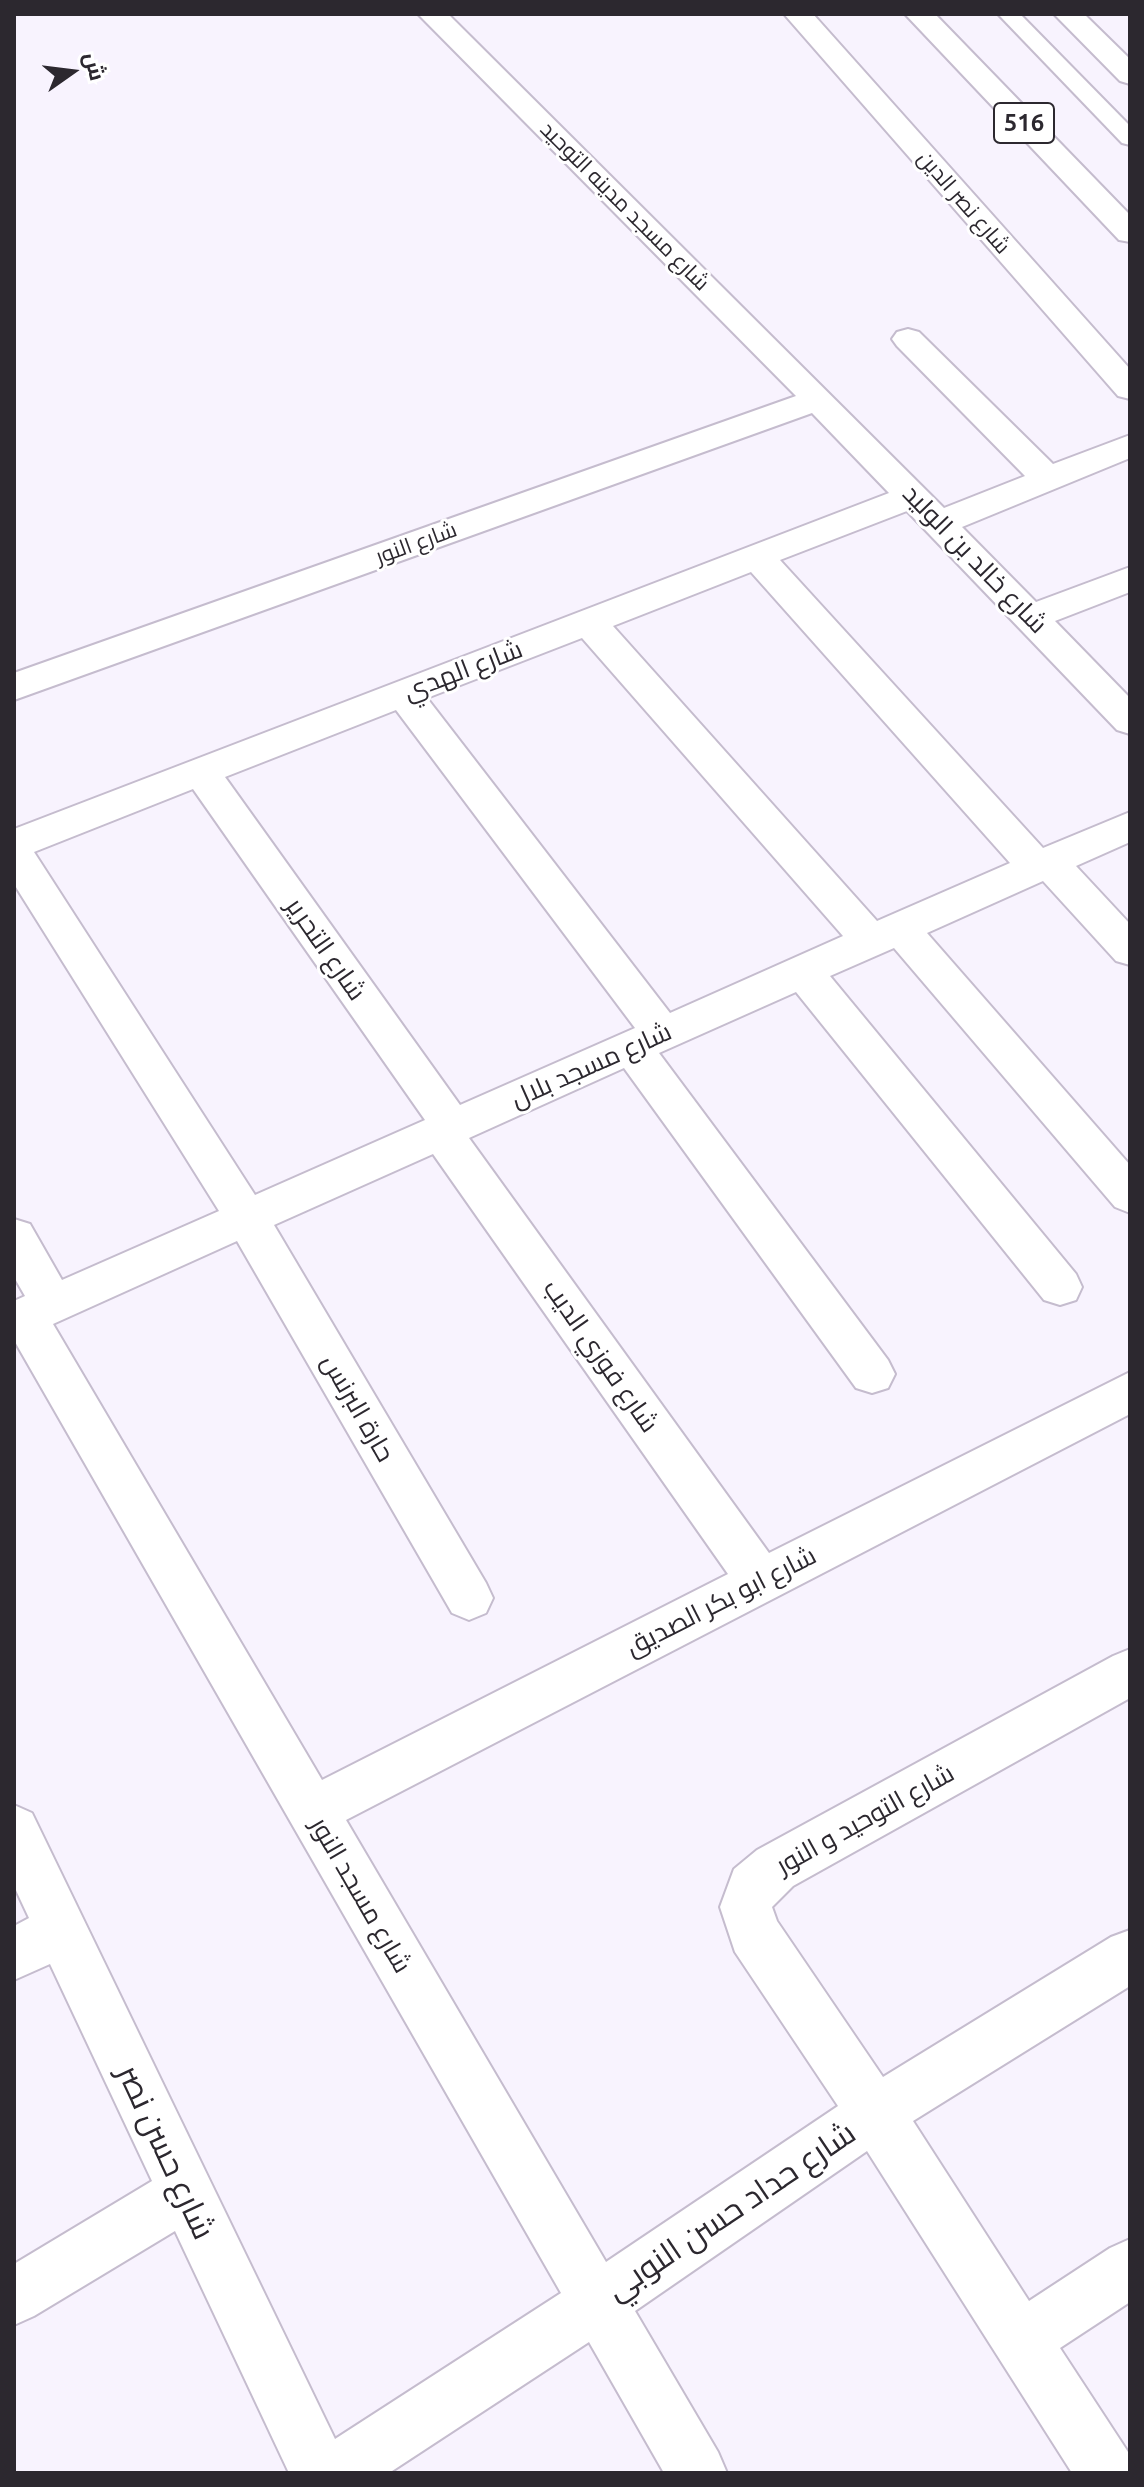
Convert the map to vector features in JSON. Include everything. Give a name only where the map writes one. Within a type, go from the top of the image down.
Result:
[{"type":"main road","name":"شارع مسجد مدينه التوحيد","points":[[432,14],[818,399]]},
{"type":"main road","name":"شارع نصر الدين","points":[[798,14],[1130,389]]},
{"type":"main road","name":"516","points":[[919,14],[1130,233]]},
{"type":"main road","points":[[1068,14],[1130,75]]},
{"type":"main road","points":[[908,339],[1049,480]]},
{"type":"main road","name":"شارع خالد بن الوليد","points":[[818,399],[1130,721]]},
{"type":"main road","name":"شارع النور","points":[[14,687],[818,399]]},
{"type":"main road","points":[[939,523],[1130,446]]},
{"type":"main road","name":"شارع الهدي","points":[[14,844],[913,496]]},
{"type":"main road","points":[[756,556],[1043,865],[1130,950]]},
{"type":"main road","points":[[1031,617],[1130,579]]},
{"type":"main road","points":[[589,622],[1130,1195]]},
{"type":"main road","points":[[403,693],[647,1040],[872,1374]]},
{"type":"main road","name":"شارع التحرير","points":[[201,772],[446,1128]]},
{"type":"main road","name":"شارع مسجد بلال","points":[[30,1313],[1130,826]]},
{"type":"main road","name":"حارة البرنس","points":[[14,852],[246,1217],[469,1598]]},
{"type":"main road","points":[[802,971],[1060,1287]]},
{"type":"main road","name":"شارع فوزي الديب","points":[[446,1128],[761,1581]]},
{"type":"main road","name":"شارع مسجد النور","points":[[14,1237],[30,1313],[312,1811],[697,2473]]},
{"type":"main road","name":"شارع ابو بكر الصديق","points":[[312,1811],[1130,1392]]},
{"type":"main road","name":"شارع التوحيد و النور","points":[[1107,2473],[875,2113],[754,1934],[746,1907],[752,1887],[775,1868],[1130,1672]]},
{"type":"main road","name":"شارع حسن نصر","points":[[14,1830],[320,2473]]},
{"type":"main road","points":[[14,1954],[63,1929]]},
{"type":"main road","name":"شارع حداد حسن النوبي","points":[[336,2473],[598,2302],[875,2113],[1130,1956]]},
{"type":"main road","points":[[14,2296],[185,2193]]},
{"type":"main road","points":[[1021,2340],[1130,2268]]},
{"type":"lane","points":[[1008,14],[1130,138]]}]
